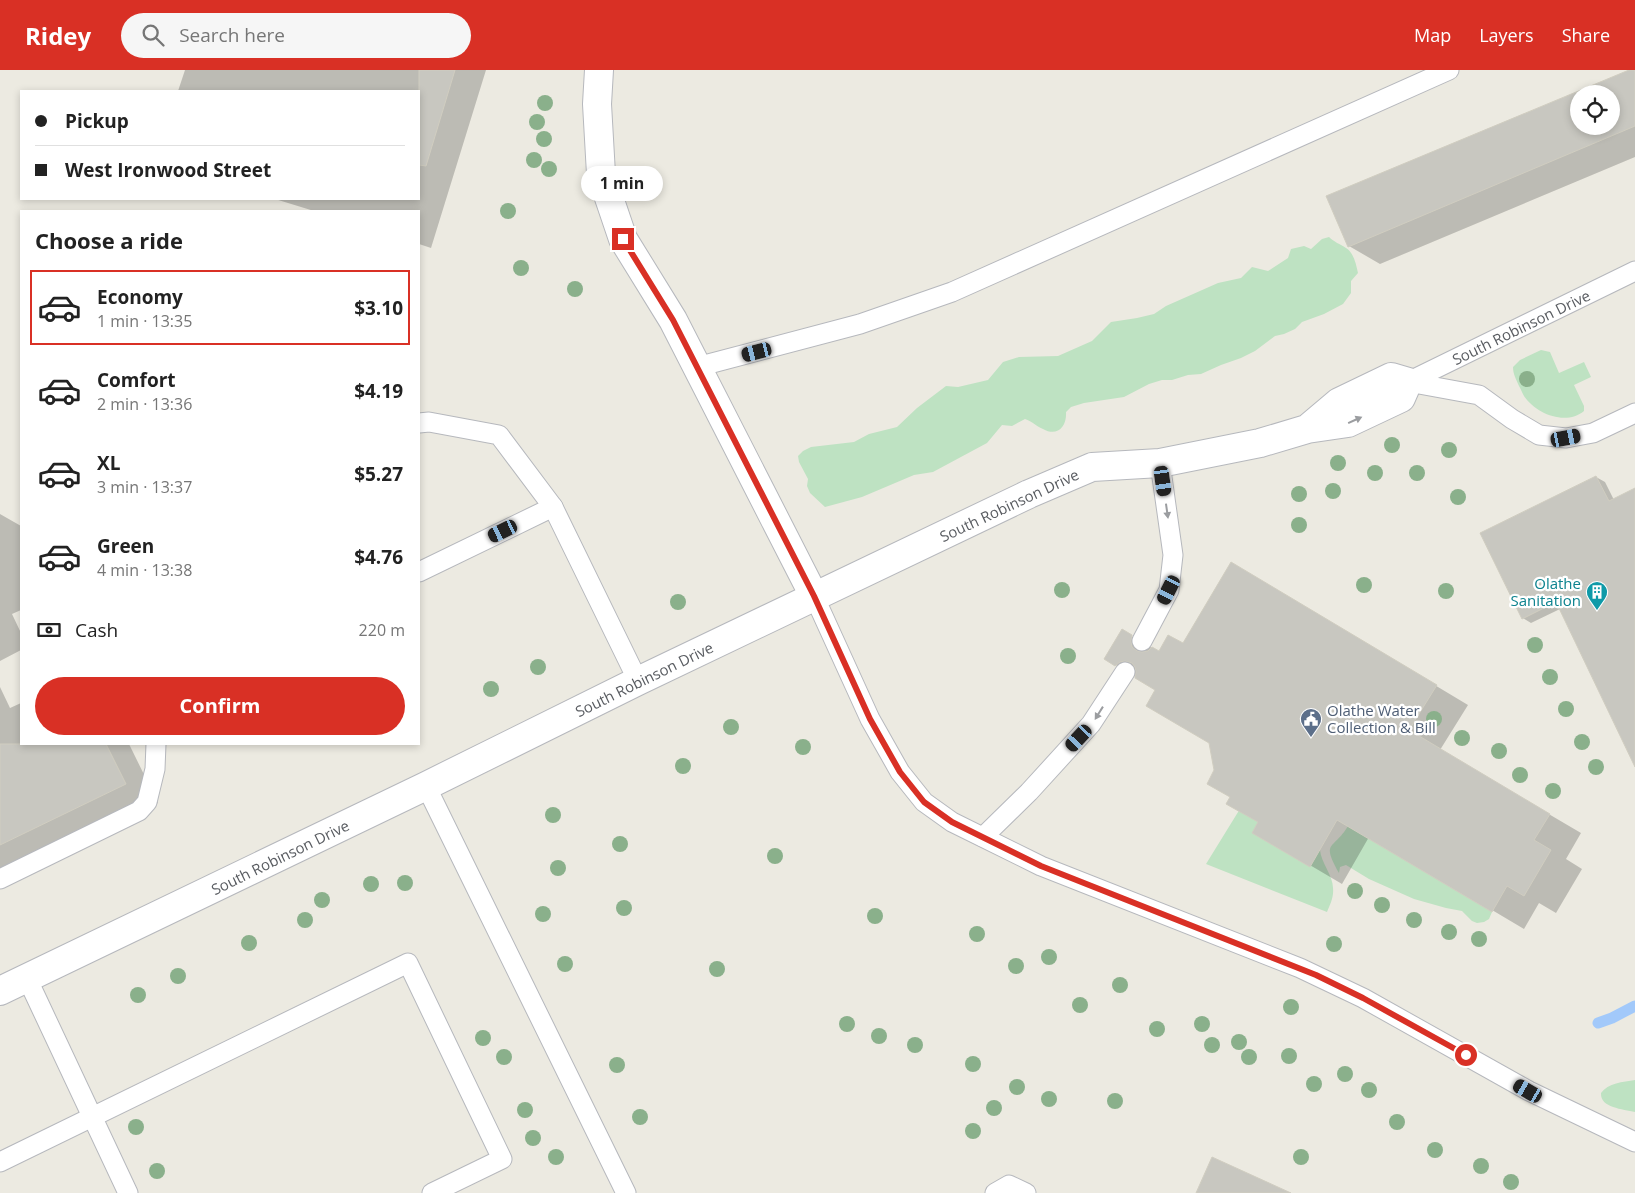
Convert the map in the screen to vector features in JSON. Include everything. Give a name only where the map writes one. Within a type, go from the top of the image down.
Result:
[{"type":"street","points":[[599,70],[597,104],[601,174],[623,239],[673,320],[814,596]]},
{"type":"street","name":"South Robinson Drive","points":[[0,991],[426,786],[814,596],[1030,494],[1092,467],[1160,463],[1260,443],[1307,429],[1348,423],[1401,398],[1408,382]]},
{"type":"lane","points":[[697,367],[860,324],[952,292],[1449,70]]},
{"type":"lane","name":"South Robinson Drive","points":[[1408,382],[1635,271]]},
{"type":"lane","points":[[1408,382],[1479,395],[1539,435],[1566,438],[1593,433],[1635,413]]},
{"type":"lane","points":[[420,423],[429,422],[498,435],[553,507],[638,681]]},
{"type":"lane","points":[[1142,641],[1169,590],[1173,555],[1160,463]]},
{"type":"lane","points":[[420,572],[553,507]]},
{"type":"lane","points":[[814,596],[870,719],[900,772],[924,802],[952,822],[1041,866],[1309,972],[1363,998],[1528,1091],[1635,1142]]},
{"type":"lane","points":[[983,837],[1029,792],[1091,724],[1125,672]]},
{"type":"lane","points":[[0,879],[139,811],[146,802],[155,769],[156,745]]},
{"type":"lane","points":[[426,786],[626,1193]]},
{"type":"lane","points":[[0,1162],[408,963],[502,1159],[432,1193]]},
{"type":"lane","points":[[27,978],[128,1193]]},
{"type":"lane","points":[[996,1193],[1009,1185],[1026,1193]]},
{"type":"green space","points":[[1329,237],[1351,253],[1358,273],[1351,281],[1351,293],[1343,304],[1324,314],[1302,322],[1295,329],[1275,336],[1255,351],[1241,358],[1201,374],[1149,384],[1124,397],[1084,403],[1071,407],[1066,412],[1063,426],[1057,431],[1053,432],[1040,428],[1025,419],[1012,426],[1002,425],[987,443],[933,472],[914,475],[862,497],[825,507],[810,493],[807,486],[808,479],[798,456],[811,447],[854,442],[869,434],[897,427],[917,408],[946,386],[958,387],[988,380],[1003,362],[1019,357],[1058,356],[1092,341],[1111,322],[1154,314],[1166,306],[1218,283],[1241,278],[1252,267],[1268,271],[1288,258],[1291,249],[1304,246],[1311,249],[1322,239]]},
{"type":"green space","points":[[1541,350],[1550,352],[1559,373],[1584,362],[1591,377],[1574,385],[1584,406],[1584,411],[1569,418],[1552,416],[1536,408],[1524,396],[1513,367],[1520,360]]},
{"type":"green space","points":[[1243,804],[1320,850],[1333,891],[1327,912],[1206,864]]},
{"type":"green space","points":[[1348,826],[1492,912],[1489,919],[1477,923],[1472,921],[1462,911],[1414,899],[1369,879],[1346,865],[1340,867],[1339,873],[1330,850],[1331,846]]},
{"type":"green space","points":[[1635,1080],[1635,1112],[1613,1107],[1604,1102],[1601,1093],[1608,1087]]},
{"type":"building","points":[[419,70],[455,70],[426,166],[420,165]]},
{"type":"building","points":[[1629,70],[1635,70],[1635,126],[1620,132],[1620,85],[1593,85]]},
{"type":"building","points":[[1570,95],[1570,135],[1614,135],[1348,247],[1326,196]]},
{"type":"building","name":"Olathe Sanitation","points":[[1596,476],[1609,501],[1635,488],[1635,767],[1556,602],[1522,619],[1480,533]]},
{"type":"building","name":"Olathe Water Collection & Bill","points":[[1231,562],[1437,685],[1409,730],[1550,814],[1534,840],[1551,850],[1524,896],[1507,886],[1492,912],[1337,820],[1310,867],[1252,833],[1258,822],[1226,804],[1230,797],[1207,784],[1214,770],[1209,743],[1146,706],[1155,690],[1135,678],[1135,667],[1132,663],[1125,661],[1115,666],[1104,659],[1122,629],[1132,635],[1132,647],[1137,651],[1148,651],[1152,647],[1159,651],[1168,635],[1183,643]]},
{"type":"building","points":[[0,744],[106,745],[126,784],[0,845]]},
{"type":"building","points":[[1212,1157],[1291,1193],[1196,1193]]},
{"type":"waterway","points":[[1598,1023],[1635,1006]]},
{"type":"place","name":"Olathe Sanitation","points":[[1597,611]]},
{"type":"place","name":"Olathe Water Collection & Bill","points":[[1311,738]]},
{"type":"route","points":[[623,239],[673,320],[814,596],[870,719],[900,772],[924,802],[952,822],[1041,866],[1316,975],[1363,998],[1466,1055]]}]
